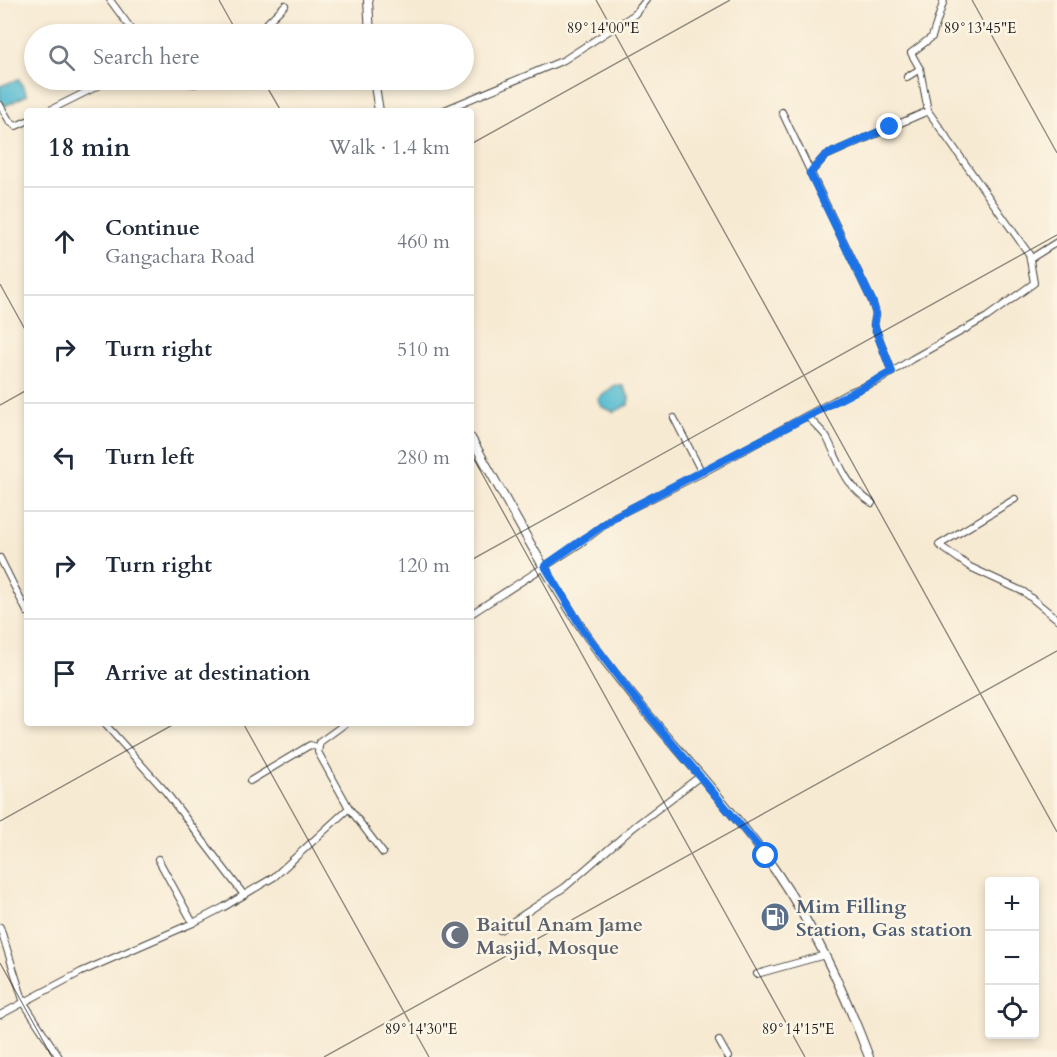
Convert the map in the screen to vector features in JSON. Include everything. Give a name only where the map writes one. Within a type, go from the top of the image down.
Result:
[{"type":"main road","points":[[368,0],[369,24]]},
{"type":"main road","points":[[376,90],[379,108]]},
{"type":"main road","points":[[474,443],[583,630],[628,690],[766,856],[825,955],[853,1015],[868,1057]]},
{"type":"street","points":[[110,0],[128,24]]},
{"type":"street","points":[[449,108],[564,60],[635,14],[646,0]]},
{"type":"street","points":[[474,612],[616,516],[892,372],[987,317],[1034,283],[1030,259],[999,209],[928,111],[920,69],[911,53],[932,37],[944,0]]},
{"type":"street","points":[[266,24],[285,5]]},
{"type":"street","points":[[907,77],[920,69]]},
{"type":"street","points":[[54,108],[90,90]]},
{"type":"street","points":[[0,105],[10,122],[16,126],[24,122]]},
{"type":"street","points":[[810,173],[825,156],[928,111]]},
{"type":"street","points":[[782,112],[872,301],[876,314],[874,325],[892,372]]},
{"type":"street","points":[[1030,259],[1057,242]]},
{"type":"street","points":[[807,416],[826,436],[839,468],[854,490],[872,503]]},
{"type":"street","points":[[674,418],[702,473]]},
{"type":"street","points":[[1015,499],[939,545],[970,567],[1024,592],[1057,619]]},
{"type":"street","points":[[0,558],[24,606]]},
{"type":"street","points":[[107,726],[165,791],[244,895]]},
{"type":"street","points":[[317,747],[342,726]]},
{"type":"street","points":[[250,781],[310,745],[317,747],[349,808],[383,854]]},
{"type":"street","points":[[500,930],[565,887],[634,827],[699,777]]},
{"type":"street","points":[[0,1015],[81,972],[193,922],[244,895],[274,876],[349,808]]},
{"type":"street","points":[[158,859],[193,922]]},
{"type":"street","points":[[0,927],[24,1003],[59,1057]]},
{"type":"street","points":[[757,974],[825,955]]},
{"type":"street","points":[[719,1041],[728,1057]]},
{"type":"water","points":[[19,79],[27,95],[5,106],[0,100],[0,86]]},
{"type":"water","points":[[615,385],[623,386],[629,397],[628,405],[614,412],[602,407],[598,399]]},
{"type":"place","name":"Mim Filling Station, Gas station","points":[[775,917]]},
{"type":"place","name":"Baitul Anam Jame Masjid, Mosque","points":[[455,935]]},
{"type":"route","points":[[766,856],[628,690],[583,630],[545,566],[578,545],[616,516],[702,473],[849,392],[880,380],[892,372],[874,325],[876,314],[872,301],[810,173],[825,156],[890,127]]}]
